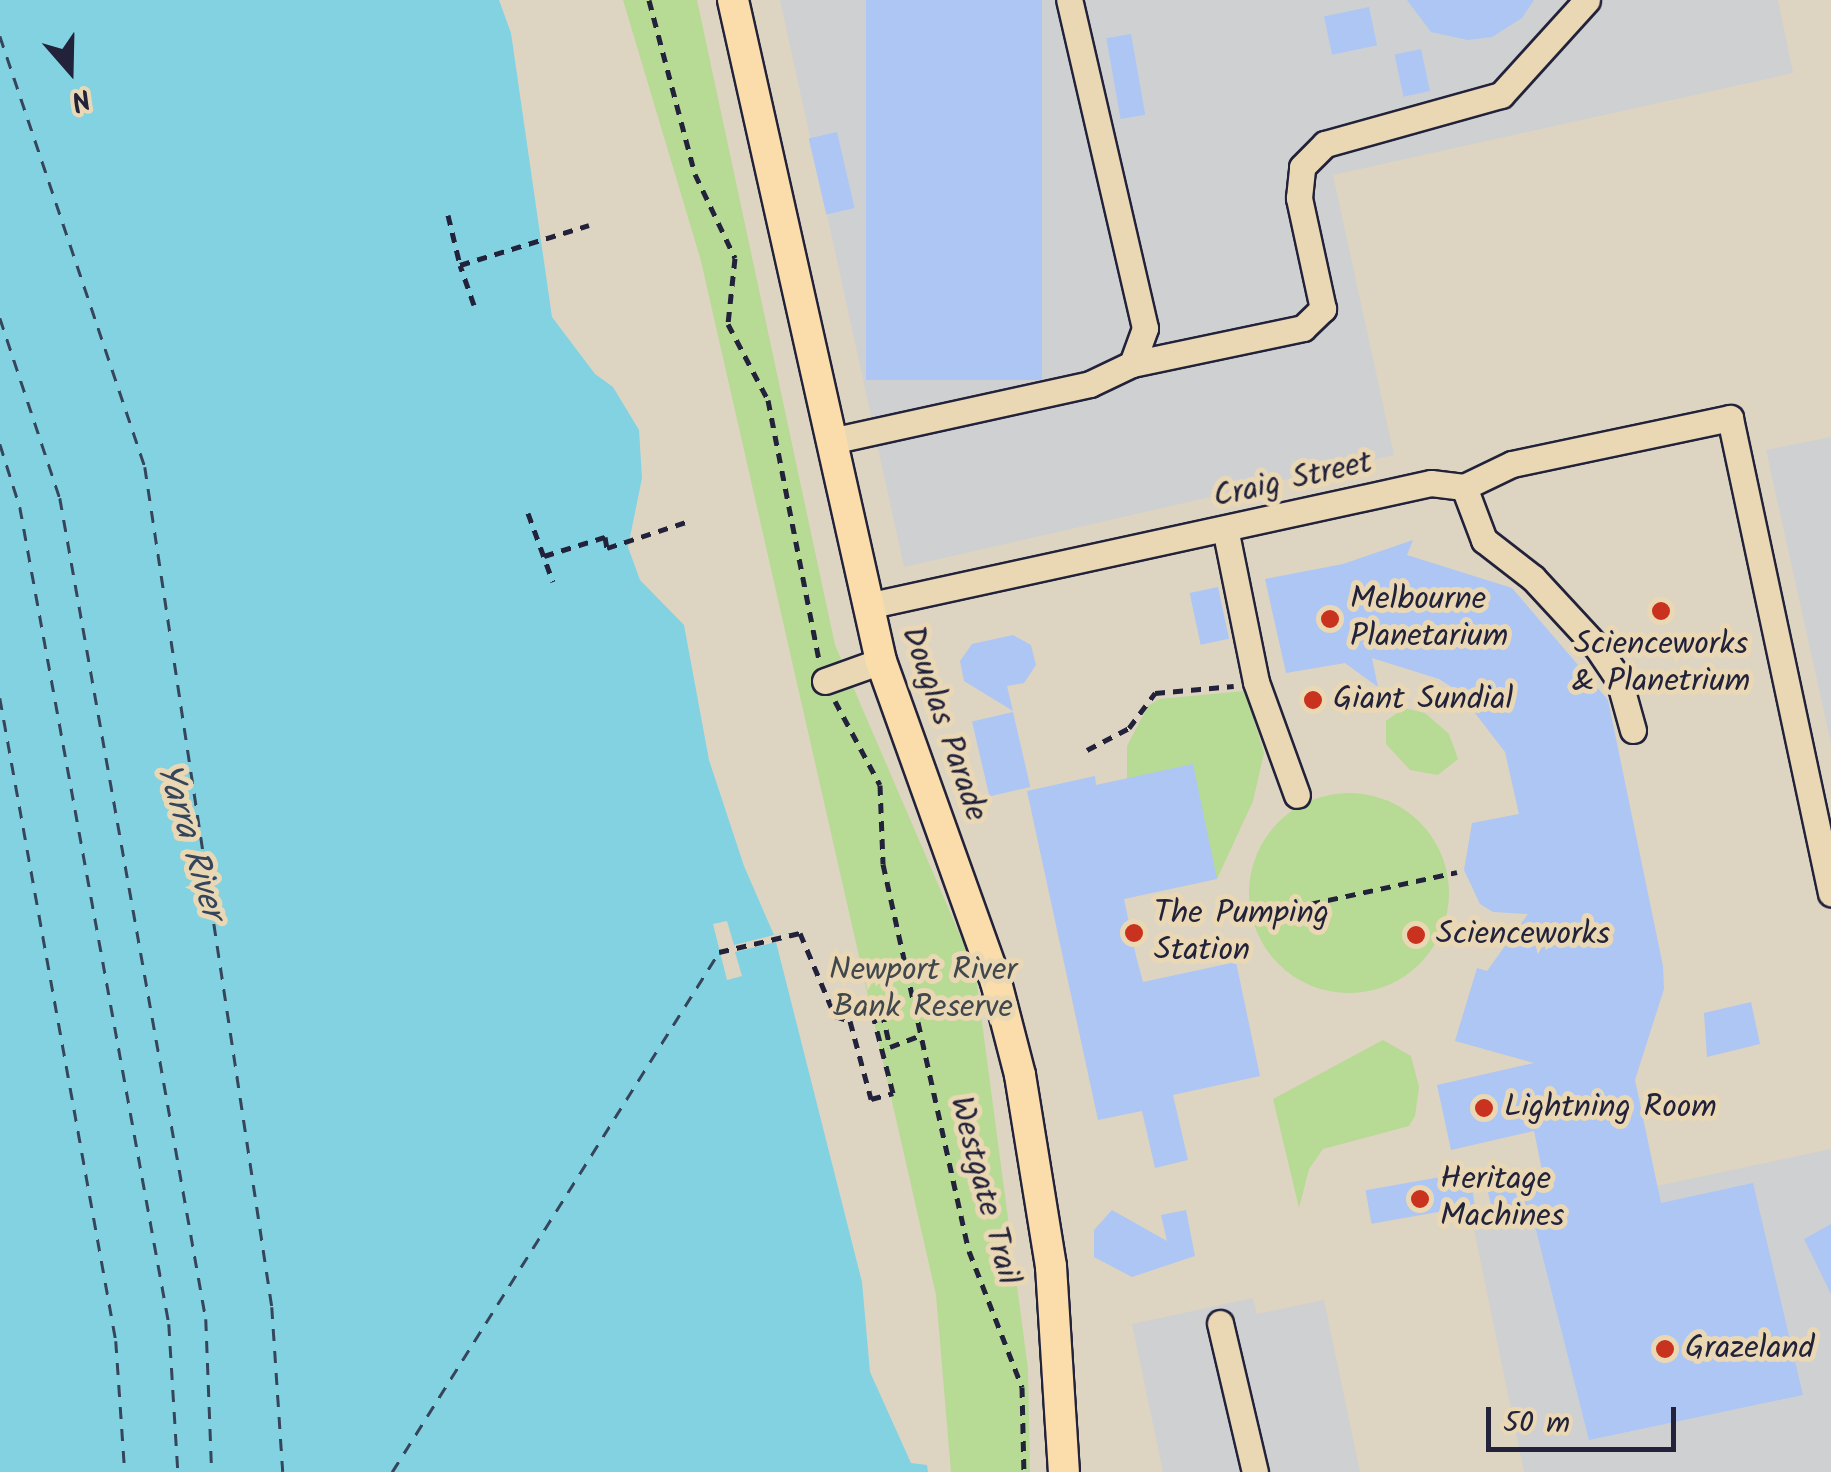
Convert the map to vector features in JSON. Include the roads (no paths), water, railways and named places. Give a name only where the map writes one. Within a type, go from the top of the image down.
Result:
[{"type":"main road","name":"Douglas Parade","points":[[733,0],[866,606],[881,660],[990,964],[1020,1075],[1052,1267],[1064,1472]]},
{"type":"street","points":[[1069,0],[1145,328],[1132,364]]},
{"type":"street","points":[[832,440],[1090,384],[1132,364],[1303,328],[1323,309],[1299,198],[1302,168],[1325,144],[1501,95],[1586,0]]},
{"type":"street","name":"Craig Street","points":[[866,606],[1226,533],[1431,483],[1464,486],[1512,464],[1730,418],[1831,892]]},
{"type":"street","points":[[1464,486],[1484,540],[1533,578],[1596,647],[1619,680],[1634,730]]},
{"type":"street","points":[[1226,533],[1256,682],[1297,795]]},
{"type":"street","points":[[825,681],[881,660]]},
{"type":"street","points":[[1220,1323],[1254,1472]]},
{"type":"water","name":"Yarra River","points":[[0,0],[499,0],[511,33],[552,317],[595,374],[613,387],[639,430],[642,478],[628,547],[640,580],[684,625],[709,760],[744,866],[774,935],[786,932],[788,939],[776,942],[862,1282],[870,1372],[911,1463],[927,1465],[928,1472],[0,1472]]},
{"type":"place","name":"Scienceworks & Planetrium","points":[[1661,611]]},
{"type":"place","name":"Melbourne Planetarium","points":[[1330,619]]},
{"type":"place","name":"Giant Sundial","points":[[1313,700]]},
{"type":"place","name":"The Pumping Station","points":[[1134,933]]},
{"type":"place","name":"Scienceworks","points":[[1416,935]]},
{"type":"place","name":"Lightning Room","points":[[1484,1108]]},
{"type":"place","name":"Heritage Machines","points":[[1420,1199]]},
{"type":"place","name":"Grazeland","points":[[1665,1349]]},
{"type":"park label","name":"Newport River Bank Reserve","points":[[923,990]]}]
